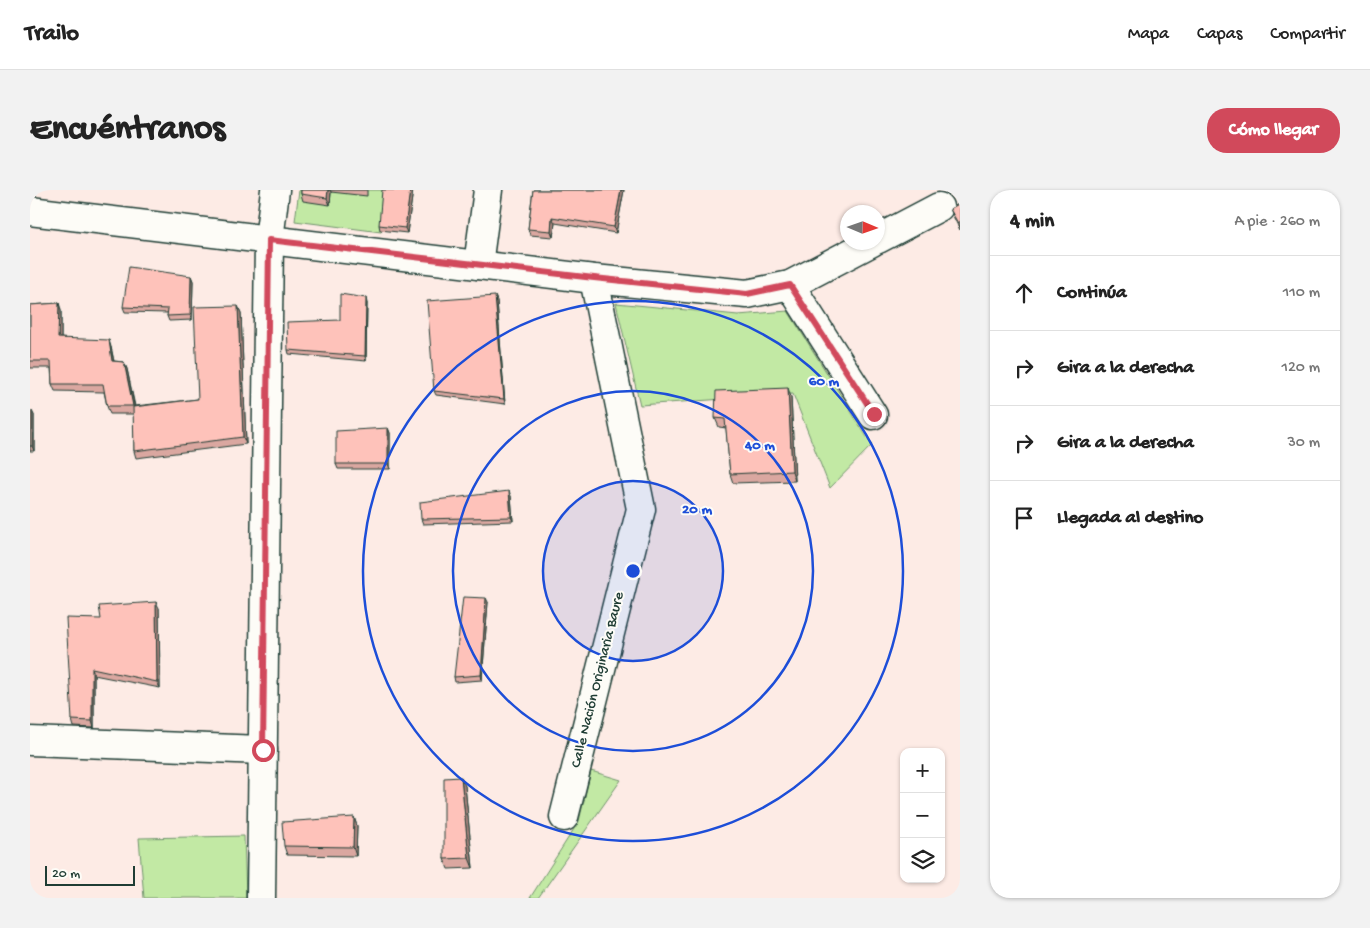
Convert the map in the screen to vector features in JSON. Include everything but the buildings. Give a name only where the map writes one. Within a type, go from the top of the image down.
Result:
[{"type":"street","points":[[261,898],[269,240],[275,190]]},
{"type":"street","points":[[478,265],[488,190]]},
{"type":"street","points":[[885,235],[939,207]]},
{"type":"street","points":[[30,211],[478,265],[747,294],[790,285],[857,250]]},
{"type":"street","name":"Calle Nación Originaria Baure","points":[[564,817],[641,509],[594,278]]},
{"type":"street","points":[[790,285],[874,414]]},
{"type":"street","points":[[30,741],[263,750]]},
{"type":"green space","points":[[299,190],[386,190],[381,232],[295,221]]},
{"type":"green space","points":[[616,303],[738,315],[788,311],[872,445],[830,488],[793,394],[640,405]]},
{"type":"green space","points":[[591,771],[621,780],[538,898],[530,898],[579,821]]},
{"type":"green space","points":[[244,836],[246,898],[144,898],[139,838]]},
{"type":"route","points":[[263,750],[269,240],[747,294],[790,285],[874,414]]}]
